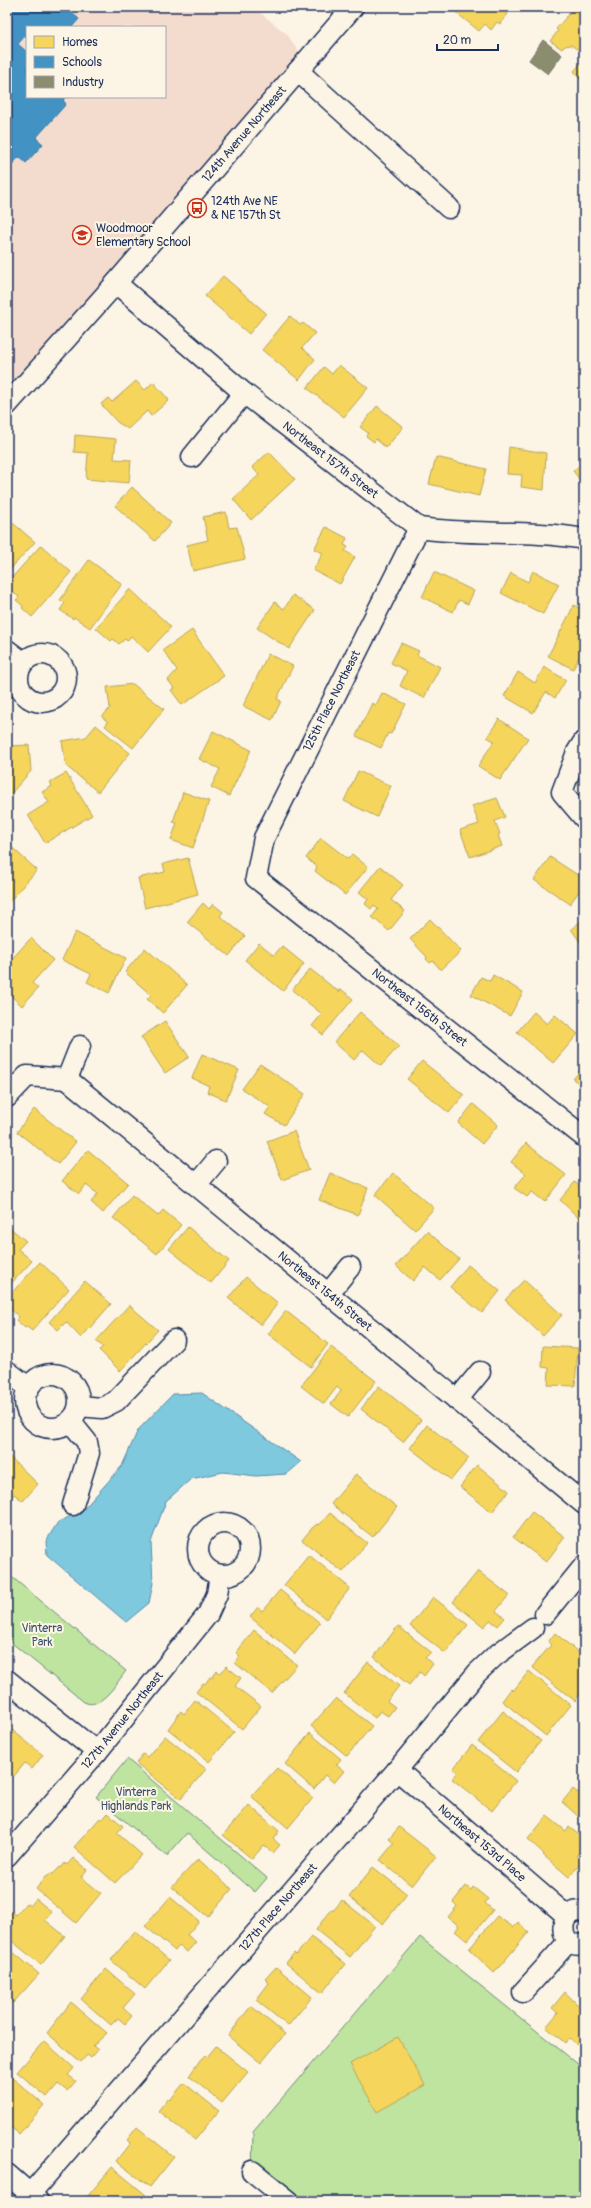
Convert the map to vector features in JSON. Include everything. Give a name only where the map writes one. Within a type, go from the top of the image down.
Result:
[{"type":"street","name":"124th Avenue Northeast","points":[[7,405],[116,283],[353,7]]},
{"type":"street","points":[[298,71],[449,208]]},
{"type":"street","name":"Northeast 157th Street","points":[[116,283],[244,393],[419,528]]},
{"type":"street","points":[[192,457],[244,393]]},
{"type":"street","points":[[419,528],[442,531],[552,533],[584,539]]},
{"type":"street","name":"125th Place Northeast","points":[[256,878],[264,838],[419,528]]},
{"type":"street","points":[[7,650],[23,662]]},
{"type":"street","points":[[584,741],[577,752],[562,792],[584,818]]},
{"type":"street","name":"Northeast 156th Street","points":[[256,878],[584,1137]]},
{"type":"street","points":[[7,1097],[27,1076],[67,1079],[80,1046]]},
{"type":"street","name":"Northeast 154th Street","points":[[67,1079],[584,1504]]},
{"type":"street","points":[[196,1185],[216,1161]]},
{"type":"street","points":[[328,1294],[350,1267]]},
{"type":"street","points":[[73,1505],[89,1453],[87,1442],[74,1414],[79,1397],[76,1388],[71,1381],[63,1376],[46,1375],[37,1378],[29,1388],[25,1401],[26,1410],[37,1424],[54,1428],[74,1414],[102,1408],[116,1401],[174,1340]]},
{"type":"street","points":[[7,1371],[29,1388]]},
{"type":"street","points":[[457,1400],[480,1372]]},
{"type":"street","name":"127th Place Northeast","points":[[34,2197],[397,1770],[477,1673],[494,1656],[539,1621],[584,1566]]},
{"type":"street","name":"127th Avenue Northeast","points":[[7,1856],[97,1752],[208,1614],[217,1594],[220,1576]]},
{"type":"street","points":[[7,1680],[97,1752]]},
{"type":"street","name":"Northeast 153rd Place","points":[[397,1770],[575,1914]]},
{"type":"street","points":[[523,1992],[576,1943],[563,1933],[562,1927],[575,1914]]},
{"type":"street","points":[[252,2171],[289,2201]]},
{"type":"street","points":[[7,2174],[34,2197]]},
{"type":"shaded area","name":"Woodmoor Elementary School","points":[[7,7],[253,7],[287,34],[305,62],[7,405]]},
{"type":"green space","name":"Vinterra Park","points":[[7,1573],[126,1671],[108,1694],[102,1699],[90,1704],[84,1702],[7,1639]]},
{"type":"green space","name":"Vinterra Highlands Park","points":[[127,1759],[267,1878],[255,1892],[187,1833],[167,1856],[96,1797]]},
{"type":"green space","points":[[420,1937],[584,2069],[584,2201],[289,2201],[252,2171],[253,2132]]},
{"type":"water","points":[[202,1393],[301,1462],[287,1474],[256,1476],[223,1472],[191,1479],[166,1501],[151,1542],[153,1583],[149,1603],[126,1622],[47,1555],[46,1541],[58,1522],[82,1511],[122,1466],[138,1430],[173,1394]]},
{"type":"building: Homes","points":[[455,7],[510,7],[506,12],[508,14],[500,24],[497,22],[491,30],[485,24],[479,31],[453,10]]},
{"type":"building: Homes","points":[[574,8],[583,14],[584,13],[584,45],[580,51],[571,45],[565,46],[562,49],[550,41],[558,31],[556,29]]},
{"type":"building: Homes","points":[[584,60],[584,84],[574,71]]},
{"type":"building: Homes","points":[[223,276],[266,313],[249,334],[205,296]]},
{"type":"building: Homes","points":[[290,316],[300,325],[303,323],[315,333],[302,348],[315,359],[299,380],[262,350]]},
{"type":"building: Homes","points":[[339,365],[368,388],[344,417],[307,388],[324,367],[332,374]]},
{"type":"building: Homes","points":[[136,381],[145,390],[153,382],[169,400],[151,416],[147,411],[128,429],[117,422],[101,404],[108,398],[112,402]]},
{"type":"building: Homes","points":[[377,406],[403,427],[386,448],[376,439],[374,442],[366,436],[368,433],[360,427]]},
{"type":"building: Homes","points":[[75,435],[116,439],[114,459],[131,460],[129,483],[86,479],[88,453],[74,452]]},
{"type":"building: Homes","points":[[509,447],[546,453],[544,490],[521,487],[522,475],[507,474]]},
{"type":"building: Homes","points":[[269,452],[295,479],[251,520],[233,499],[259,475],[252,467]]},
{"type":"building: Homes","points":[[436,457],[486,469],[479,496],[429,484]]},
{"type":"building: Homes","points":[[584,462],[584,485],[573,471]]},
{"type":"building: Homes","points":[[132,487],[171,523],[155,541],[115,506]]},
{"type":"building: Homes","points":[[226,512],[229,528],[237,527],[245,559],[193,571],[187,545],[208,540],[203,517]]},
{"type":"building: Homes","points":[[7,518],[35,542],[7,573]]},
{"type":"building: Homes","points":[[326,527],[347,538],[344,545],[348,547],[345,551],[355,557],[340,584],[313,570],[323,553],[314,549]]},
{"type":"building: Homes","points":[[41,545],[71,572],[32,617],[16,600],[19,597],[7,587],[7,583]]},
{"type":"building: Homes","points":[[89,560],[122,584],[90,628],[74,617],[73,619],[60,610],[65,603],[60,600]]},
{"type":"building: Homes","points":[[533,571],[559,584],[543,614],[501,593],[511,573],[528,582]]},
{"type":"building: Homes","points":[[434,572],[474,591],[468,604],[459,600],[453,612],[422,597]]},
{"type":"building: Homes","points":[[130,589],[171,627],[148,652],[131,636],[127,641],[125,639],[119,644],[113,639],[111,641],[96,628]]},
{"type":"building: Homes","points":[[293,595],[315,610],[289,649],[257,628],[275,602],[284,609]]},
{"type":"building: Homes","points":[[574,605],[584,611],[584,648],[573,669],[548,656]]},
{"type":"building: Homes","points":[[192,630],[224,676],[182,705],[171,690],[174,688],[168,680],[177,670],[163,650]]},
{"type":"building: Homes","points":[[401,643],[419,651],[417,655],[440,667],[424,698],[400,686],[407,671],[391,663]]},
{"type":"building: Homes","points":[[268,654],[293,666],[277,699],[281,701],[272,720],[243,706]]},
{"type":"building: Homes","points":[[544,667],[566,680],[555,698],[546,692],[533,713],[504,696],[518,672],[535,683]]},
{"type":"building: Homes","points":[[133,684],[164,709],[133,748],[105,726],[108,722],[102,717],[110,708],[107,687]]},
{"type":"building: Homes","points":[[382,693],[406,704],[391,734],[388,733],[381,748],[356,736],[372,703],[376,705]]},
{"type":"building: Homes","points":[[499,719],[528,738],[500,780],[478,766],[494,741],[487,737]]},
{"type":"building: Homes","points":[[96,725],[130,753],[98,792],[66,766],[62,741],[86,737]]},
{"type":"building: Homes","points":[[213,731],[251,750],[229,796],[211,787],[220,769],[199,759]]},
{"type":"building: Homes","points":[[7,745],[29,745],[31,771],[7,798]]},
{"type":"building: Homes","points":[[358,771],[391,786],[377,817],[344,801]]},
{"type":"building: Homes","points":[[66,773],[92,815],[45,843],[28,815],[49,802],[42,792],[52,786],[50,782]]},
{"type":"building: Homes","points":[[183,792],[209,801],[193,848],[171,840],[177,823],[173,822]]},
{"type":"building: Homes","points":[[497,798],[505,817],[495,821],[500,834],[498,835],[502,846],[470,857],[460,830],[479,824],[472,806]]},
{"type":"building: Homes","points":[[321,838],[348,859],[352,854],[368,867],[345,895],[315,871],[317,867],[306,858]]},
{"type":"building: Homes","points":[[7,843],[37,870],[7,904]]},
{"type":"building: Homes","points":[[550,857],[584,879],[584,884],[570,904],[534,880]]},
{"type":"building: Homes","points":[[188,858],[198,894],[145,908],[138,878],[165,872],[163,864]]},
{"type":"building: Homes","points":[[380,866],[403,885],[391,900],[405,911],[389,931],[372,917],[378,909],[374,905],[371,909],[365,904],[368,899],[359,892]]},
{"type":"building: Homes","points":[[203,903],[209,909],[213,904],[223,912],[220,916],[245,936],[229,956],[187,922]]},
{"type":"building: Homes","points":[[430,919],[461,951],[441,970],[433,961],[430,963],[426,959],[427,957],[410,939]]},
{"type":"building: Homes","points":[[584,919],[584,945],[583,946],[571,929]]},
{"type":"building: Homes","points":[[75,932],[126,958],[109,993],[87,982],[91,974],[62,960]]},
{"type":"building: Homes","points":[[31,938],[53,960],[32,983],[38,988],[22,1006],[7,992],[7,964]]},
{"type":"building: Homes","points":[[259,943],[274,955],[282,946],[304,964],[283,991],[245,960]]},
{"type":"building: Homes","points":[[145,948],[187,985],[163,1013],[147,999],[151,995],[125,972]]},
{"type":"building: Homes","points":[[310,969],[339,992],[341,989],[353,999],[323,1035],[312,1026],[322,1014],[292,990]]},
{"type":"building: Homes","points":[[493,975],[523,992],[510,1016],[471,995],[481,977],[490,981]]},
{"type":"building: Homes","points":[[360,1012],[399,1046],[381,1066],[363,1050],[354,1060],[334,1042]]},
{"type":"building: Homes","points":[[534,1012],[547,1024],[555,1015],[578,1034],[553,1063],[517,1032]]},
{"type":"building: Homes","points":[[165,1021],[189,1057],[165,1073],[141,1037]]},
{"type":"building: Homes","points":[[202,1054],[239,1070],[226,1100],[207,1092],[209,1086],[192,1078]]},
{"type":"building: Homes","points":[[422,1061],[464,1095],[449,1113],[407,1079]]},
{"type":"building: Homes","points":[[260,1064],[305,1094],[284,1125],[265,1114],[270,1107],[242,1089]]},
{"type":"building: Homes","points":[[584,1066],[584,1087],[573,1079]]},
{"type":"building: Homes","points":[[473,1104],[498,1125],[482,1144],[458,1123]]},
{"type":"building: Homes","points":[[34,1109],[76,1142],[58,1164],[17,1132]]},
{"type":"building: Homes","points":[[294,1131],[309,1170],[282,1180],[267,1141]]},
{"type":"building: Homes","points":[[526,1143],[566,1175],[545,1202],[532,1192],[527,1197],[514,1188],[526,1174],[511,1162]]},
{"type":"building: Homes","points":[[88,1150],[128,1183],[103,1213],[91,1202],[98,1194],[86,1185],[79,1194],[62,1181]]},
{"type":"building: Homes","points":[[330,1173],[368,1188],[358,1215],[319,1200]]},
{"type":"building: Homes","points":[[393,1173],[434,1208],[415,1230],[375,1195]]},
{"type":"building: Homes","points":[[575,1182],[584,1190],[584,1223],[560,1200]]},
{"type":"building: Homes","points":[[132,1195],[158,1216],[163,1210],[181,1225],[157,1254],[113,1218]]},
{"type":"building: Homes","points":[[9,1227],[26,1241],[18,1249],[32,1261],[7,1288],[7,1228]]},
{"type":"building: Homes","points":[[188,1227],[229,1261],[211,1283],[169,1249]]},
{"type":"building: Homes","points":[[427,1231],[459,1259],[440,1280],[425,1267],[413,1281],[396,1266]]},
{"type":"building: Homes","points":[[40,1262],[69,1289],[32,1331],[27,1327],[25,1328],[16,1320],[19,1317],[7,1306],[7,1298]]},
{"type":"building: Homes","points":[[468,1265],[500,1291],[482,1313],[450,1287]]},
{"type":"building: Homes","points":[[246,1277],[278,1303],[261,1325],[228,1298]]},
{"type":"building: Homes","points":[[524,1280],[562,1315],[543,1336],[505,1300]]},
{"type":"building: Homes","points":[[85,1281],[111,1304],[81,1338],[66,1322],[58,1330],[49,1322]]},
{"type":"building: Homes","points":[[129,1305],[158,1330],[120,1371],[99,1350],[103,1347],[96,1341]]},
{"type":"building: Homes","points":[[286,1311],[328,1344],[311,1367],[268,1334]]},
{"type":"building: Homes","points":[[543,1346],[578,1348],[575,1386],[548,1385],[549,1368],[542,1367]]},
{"type":"building: Homes","points":[[331,1347],[376,1381],[348,1417],[331,1404],[341,1391],[337,1387],[324,1404],[301,1386]]},
{"type":"building: Homes","points":[[379,1386],[421,1420],[403,1442],[361,1409]]},
{"type":"building: Homes","points":[[427,1425],[469,1458],[451,1480],[410,1448]]},
{"type":"building: Homes","points":[[8,1455],[38,1484],[23,1501],[14,1494],[7,1503]]},
{"type":"building: Homes","points":[[477,1465],[509,1491],[492,1512],[460,1487]]},
{"type":"building: Homes","points":[[356,1474],[397,1507],[373,1537],[331,1504]]},
{"type":"building: Homes","points":[[532,1512],[565,1537],[546,1562],[513,1537]]},
{"type":"building: Homes","points":[[330,1513],[367,1543],[343,1572],[302,1540],[312,1528],[317,1524],[319,1525]]},
{"type":"building: Homes","points":[[309,1555],[350,1588],[326,1619],[284,1585]]},
{"type":"building: Homes","points":[[478,1571],[509,1595],[496,1611],[505,1618],[498,1626],[490,1620],[484,1627],[453,1602]]},
{"type":"building: Homes","points":[[280,1590],[320,1623],[295,1654],[250,1617],[258,1607],[262,1611]]},
{"type":"building: Homes","points":[[433,1597],[468,1625],[445,1653],[410,1626]]},
{"type":"building: Homes","points":[[398,1626],[431,1652],[425,1658],[433,1664],[424,1676],[420,1672],[409,1685],[374,1657]]},
{"type":"building: Homes","points":[[254,1630],[297,1665],[272,1693],[235,1663],[240,1656],[236,1653]]},
{"type":"building: Homes","points":[[555,1633],[584,1657],[584,1689],[575,1701],[532,1667],[551,1645],[548,1642]]},
{"type":"building: Homes","points":[[368,1662],[399,1686],[387,1701],[395,1707],[388,1716],[380,1711],[375,1718],[344,1693]]},
{"type":"building: Homes","points":[[226,1666],[241,1678],[235,1686],[261,1706],[242,1729],[196,1692],[203,1683],[205,1684],[210,1677],[212,1678],[217,1671],[220,1673]]},
{"type":"building: Homes","points":[[529,1671],[571,1705],[546,1736],[502,1701],[511,1689],[513,1691]]},
{"type":"building: Homes","points":[[336,1698],[372,1726],[347,1756],[311,1726]]},
{"type":"building: Homes","points":[[195,1700],[234,1732],[209,1762],[168,1729],[181,1711],[184,1714]]},
{"type":"building: Homes","points":[[503,1711],[541,1741],[516,1772],[478,1742]]},
{"type":"building: Homes","points":[[7,1726],[43,1755],[32,1769],[25,1763],[14,1776],[7,1771]]},
{"type":"building: Homes","points":[[310,1733],[341,1759],[336,1765],[344,1771],[334,1783],[325,1775],[314,1789],[285,1764]]},
{"type":"building: Homes","points":[[165,1736],[206,1769],[181,1799],[136,1763],[143,1754],[147,1757]]},
{"type":"building: Homes","points":[[472,1745],[516,1781],[492,1811],[452,1779],[458,1772],[453,1769]]},
{"type":"building: Homes","points":[[277,1768],[313,1798],[288,1828],[251,1796]]},
{"type":"building: Homes","points":[[584,1786],[584,1812],[579,1817],[562,1802],[573,1789],[578,1793]]},
{"type":"building: Homes","points":[[249,1805],[279,1831],[273,1839],[280,1845],[273,1853],[264,1845],[252,1859],[223,1835]]},
{"type":"building: Homes","points":[[108,1813],[123,1826],[117,1833],[142,1855],[115,1883],[74,1847],[100,1818],[102,1820]]},
{"type":"building: Homes","points":[[547,1816],[566,1831],[569,1827],[584,1839],[584,1847],[576,1856],[582,1862],[569,1877],[543,1855],[544,1854],[528,1839]]},
{"type":"building: Homes","points":[[399,1827],[436,1856],[412,1886],[380,1860],[394,1843],[389,1839]]},
{"type":"building: Homes","points":[[73,1858],[87,1870],[81,1877],[101,1893],[76,1923],[36,1889],[46,1876],[51,1873],[53,1874],[65,1863],[67,1865]]},
{"type":"building: Homes","points":[[198,1859],[232,1889],[208,1917],[172,1887]]},
{"type":"building: Homes","points":[[373,1867],[407,1894],[383,1924],[349,1897]]},
{"type":"building: Homes","points":[[466,1886],[471,1890],[473,1887],[488,1899],[485,1903],[493,1910],[467,1941],[455,1931],[459,1926],[448,1917],[457,1906],[453,1902]]},
{"type":"building: Homes","points":[[170,1897],[199,1921],[187,1935],[196,1942],[187,1952],[179,1946],[175,1951],[145,1926]]},
{"type":"building: Homes","points":[[36,1899],[52,1912],[45,1920],[65,1936],[41,1965],[7,1937],[7,1915],[11,1911],[16,1915],[26,1903],[30,1906]]},
{"type":"building: Homes","points":[[342,1900],[375,1926],[350,1957],[316,1930],[327,1914],[332,1909],[333,1911]]},
{"type":"building: Homes","points":[[497,1916],[513,1927],[518,1922],[529,1932],[494,1973],[469,1949]]},
{"type":"building: Homes","points":[[135,1931],[169,1960],[145,1989],[111,1960]]},
{"type":"building: Homes","points":[[311,1937],[345,1964],[322,1993],[286,1963],[294,1953],[296,1955]]},
{"type":"building: Homes","points":[[7,1947],[39,1974],[13,2003],[7,1998]]},
{"type":"building: Homes","points":[[276,1967],[312,1997],[288,2026],[256,2000],[269,1983],[265,1979]]},
{"type":"building: Homes","points":[[106,1969],[135,1994],[123,2008],[132,2016],[125,2024],[118,2018],[111,2025],[81,1999]]},
{"type":"building: Homes","points":[[565,1992],[584,2011],[584,2051],[569,2038],[565,2043],[546,2027],[558,2013],[552,2008]]},
{"type":"building: Homes","points":[[71,2002],[107,2033],[93,2046],[98,2050],[91,2058],[87,2055],[81,2062],[47,2033]]},
{"type":"building: Homes","points":[[251,2006],[285,2034],[261,2063],[228,2036]]},
{"type":"building: Homes","points":[[398,2037],[425,2085],[377,2112],[350,2064]]},
{"type":"building: Homes","points":[[44,2041],[74,2068],[68,2075],[76,2081],[67,2091],[58,2084],[47,2097],[17,2072]]},
{"type":"building: Homes","points":[[216,2046],[248,2072],[222,2103],[189,2076],[200,2060],[205,2055],[207,2057]]},
{"type":"building: Homes","points":[[9,2075],[44,2105],[19,2134],[7,2124],[7,2077]]},
{"type":"building: Homes","points":[[184,2083],[219,2111],[195,2140],[158,2111],[168,2098],[170,2100]]},
{"type":"building: Homes","points":[[137,2127],[174,2157],[150,2187],[116,2161],[130,2143],[127,2140]]},
{"type":"building: Homes","points":[[112,2167],[146,2195],[141,2201],[92,2201],[87,2197]]},
{"type":"building: Schools","points":[[7,7],[65,7],[79,19],[73,26],[26,26],[26,37],[25,36],[18,44],[26,51],[26,98],[65,98],[63,100],[66,104],[36,138],[43,144],[26,163],[19,157],[7,170]]},
{"type":"building: Industry","points":[[543,40],[562,55],[548,74],[529,60]]},
{"type":"place","name":"124th Ave NE & NE 157th St","points":[[197,208]]},
{"type":"place","name":"Woodmoor Elementary School","points":[[82,235]]}]
